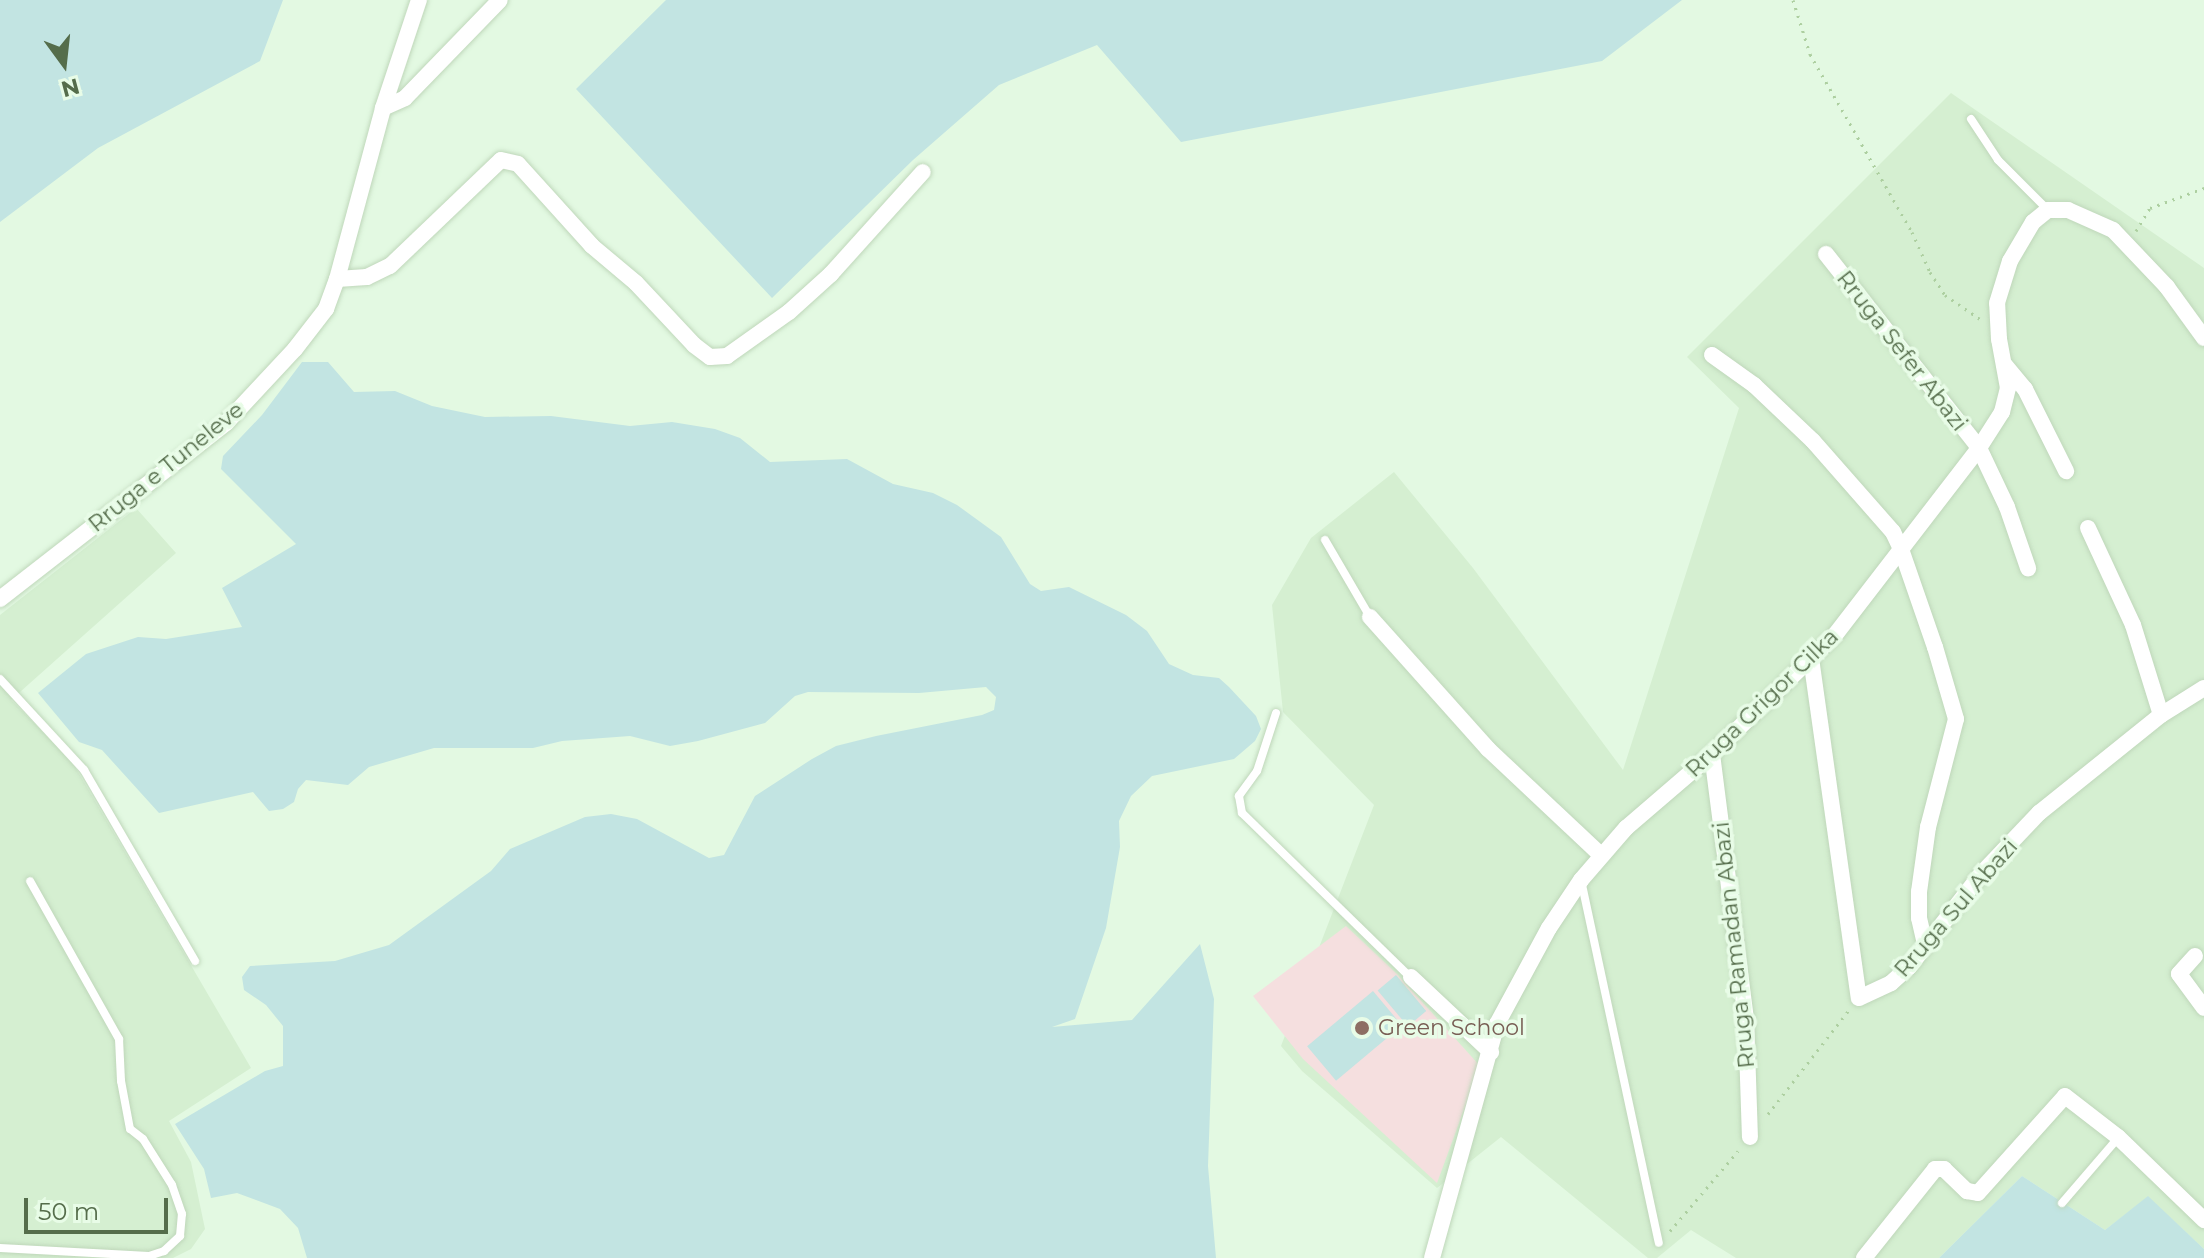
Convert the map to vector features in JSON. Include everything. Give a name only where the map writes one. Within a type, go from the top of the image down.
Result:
[{"type":"street","name":"Rruga e Tuneleve","points":[[0,599],[226,423],[318,319],[337,279],[383,108],[419,0]]},
{"type":"street","points":[[383,108],[405,98],[500,0]]},
{"type":"street","points":[[337,279],[367,277],[390,266],[437,225],[501,160],[518,164],[592,246],[636,283],[694,345],[710,357],[727,356],[789,312],[831,274],[923,172]]},
{"type":"street","points":[[2048,210],[2068,210],[2113,230],[2167,287],[2204,338]]},
{"type":"street","name":"Rruga Grigor Cilka","points":[[1432,1258],[1497,1024],[1549,928],[1581,880],[1626,828],[1712,754],[1835,635],[1979,448],[2002,412],[2008,388],[1997,303],[2010,261],[2033,222],[2048,210]]},
{"type":"street","name":"Rruga Sefer Abazi","points":[[1826,254],[1979,448],[2007,507],[2028,568]]},
{"type":"street","points":[[1712,355],[1754,385],[1813,441],[1893,532],[1901,549],[1956,719],[1928,827],[1919,892],[1919,918],[1925,943]]},
{"type":"street","points":[[2003,363],[2025,389],[2066,471]]},
{"type":"street","points":[[2088,528],[2133,625],[2161,715]]},
{"type":"street","points":[[1370,617],[1488,749],[1601,855]]},
{"type":"street","name":"Rruga Sul Abazi","points":[[1811,658],[1859,998],[1891,983],[1909,967],[1982,873],[2039,813],[2161,715],[2204,688]]},
{"type":"street","name":"Rruga Ramadan Abazi","points":[[1712,754],[1746,1018],[1750,1137]]},
{"type":"street","points":[[2195,956],[2179,974],[2204,1008]]},
{"type":"street","points":[[1411,977],[1491,1052]]},
{"type":"street","points":[[1864,1258],[1929,1174],[1944,1169],[1967,1191],[1978,1193],[2061,1097],[2071,1097],[2118,1137],[2204,1220]]},
{"type":"lane","points":[[1971,119],[1998,160],[2048,210]]},
{"type":"lane","points":[[1325,540],[1370,617]]},
{"type":"lane","points":[[0,679],[84,770],[195,961]]},
{"type":"lane","points":[[1276,713],[1257,771],[1239,796],[1242,813],[1411,977]]},
{"type":"lane","points":[[1581,880],[1659,1243]]},
{"type":"lane","points":[[0,1248],[149,1256],[164,1251],[180,1236],[182,1214],[165,1174],[143,1139],[130,1129],[121,1081],[119,1039],[30,881]]},
{"type":"lane","points":[[2062,1203],[2118,1137]]},
{"type":"path","points":[[1793,0],[1810,54],[1912,232],[1930,272],[1945,295],[1977,319],[1998,317]]},
{"type":"path","points":[[2138,228],[2150,208],[2204,188]]},
{"type":"shaded area","points":[[0,0],[283,0],[260,61],[98,148],[0,222]]},
{"type":"shaded area","points":[[666,0],[1682,0],[1602,61],[1181,142],[1097,45],[999,85],[913,160],[772,298],[576,89]]},
{"type":"shaded area","points":[[1951,93],[2204,268],[2204,1249],[2148,1197],[2105,1230],[2022,1176],[1939,1258],[1736,1258],[1691,1230],[1657,1258],[1648,1258],[1501,1137],[1437,1188],[1302,1071],[1281,1046],[1374,805],[1283,712],[1272,605],[1311,538],[1394,472],[1473,568],[1623,770],[1739,408],[1687,357]]},
{"type":"shaded area","points":[[302,362],[328,362],[354,392],[395,391],[432,406],[485,417],[551,416],[630,426],[672,422],[715,429],[740,438],[770,462],[847,459],[893,484],[933,493],[957,505],[1001,537],[1030,584],[1041,591],[1069,587],[1126,615],[1147,631],[1169,664],[1193,675],[1219,678],[1229,687],[1256,716],[1261,729],[1255,741],[1234,759],[1152,776],[1131,796],[1119,821],[1120,847],[1106,928],[1075,1019],[1052,1027],[1132,1020],[1200,944],[1214,999],[1208,1166],[1216,1258],[307,1258],[298,1228],[280,1209],[237,1193],[211,1198],[204,1169],[175,1124],[265,1071],[283,1066],[283,1026],[266,1005],[244,990],[242,977],[250,966],[335,961],[389,945],[491,871],[510,849],[585,817],[611,814],[637,819],[709,858],[724,855],[755,796],[812,759],[836,746],[982,715],[994,710],[996,697],[986,687],[919,693],[808,692],[795,696],[765,723],[698,741],[670,746],[630,736],[562,741],[533,748],[434,748],[369,767],[348,785],[306,780],[298,789],[294,802],[283,809],[269,811],[253,792],[159,813],[102,750],[79,742],[38,693],[86,654],[138,637],[166,639],[242,627],[222,588],[296,544],[221,469],[223,456],[262,415]]},
{"type":"shaded area","points":[[136,508],[176,553],[11,700],[71,760],[251,1068],[169,1121],[191,1162],[205,1229],[191,1249],[173,1258],[0,1258],[0,615]]},
{"type":"shaded area","name":"Green School","points":[[1346,926],[1397,974],[1480,1066],[1437,1183],[1303,1059],[1253,996]]},
{"type":"shaded area","points":[[1396,975],[1426,1011],[1408,1026],[1378,990]]},
{"type":"shaded area","points":[[1373,991],[1402,1025],[1336,1081],[1307,1046]]},
{"type":"shaded area","points":[[2022,1176],[2105,1230],[2148,1196],[2204,1249],[2204,1258],[1939,1258]]},
{"type":"place","name":"Green School","points":[[1362,1028]]}]
